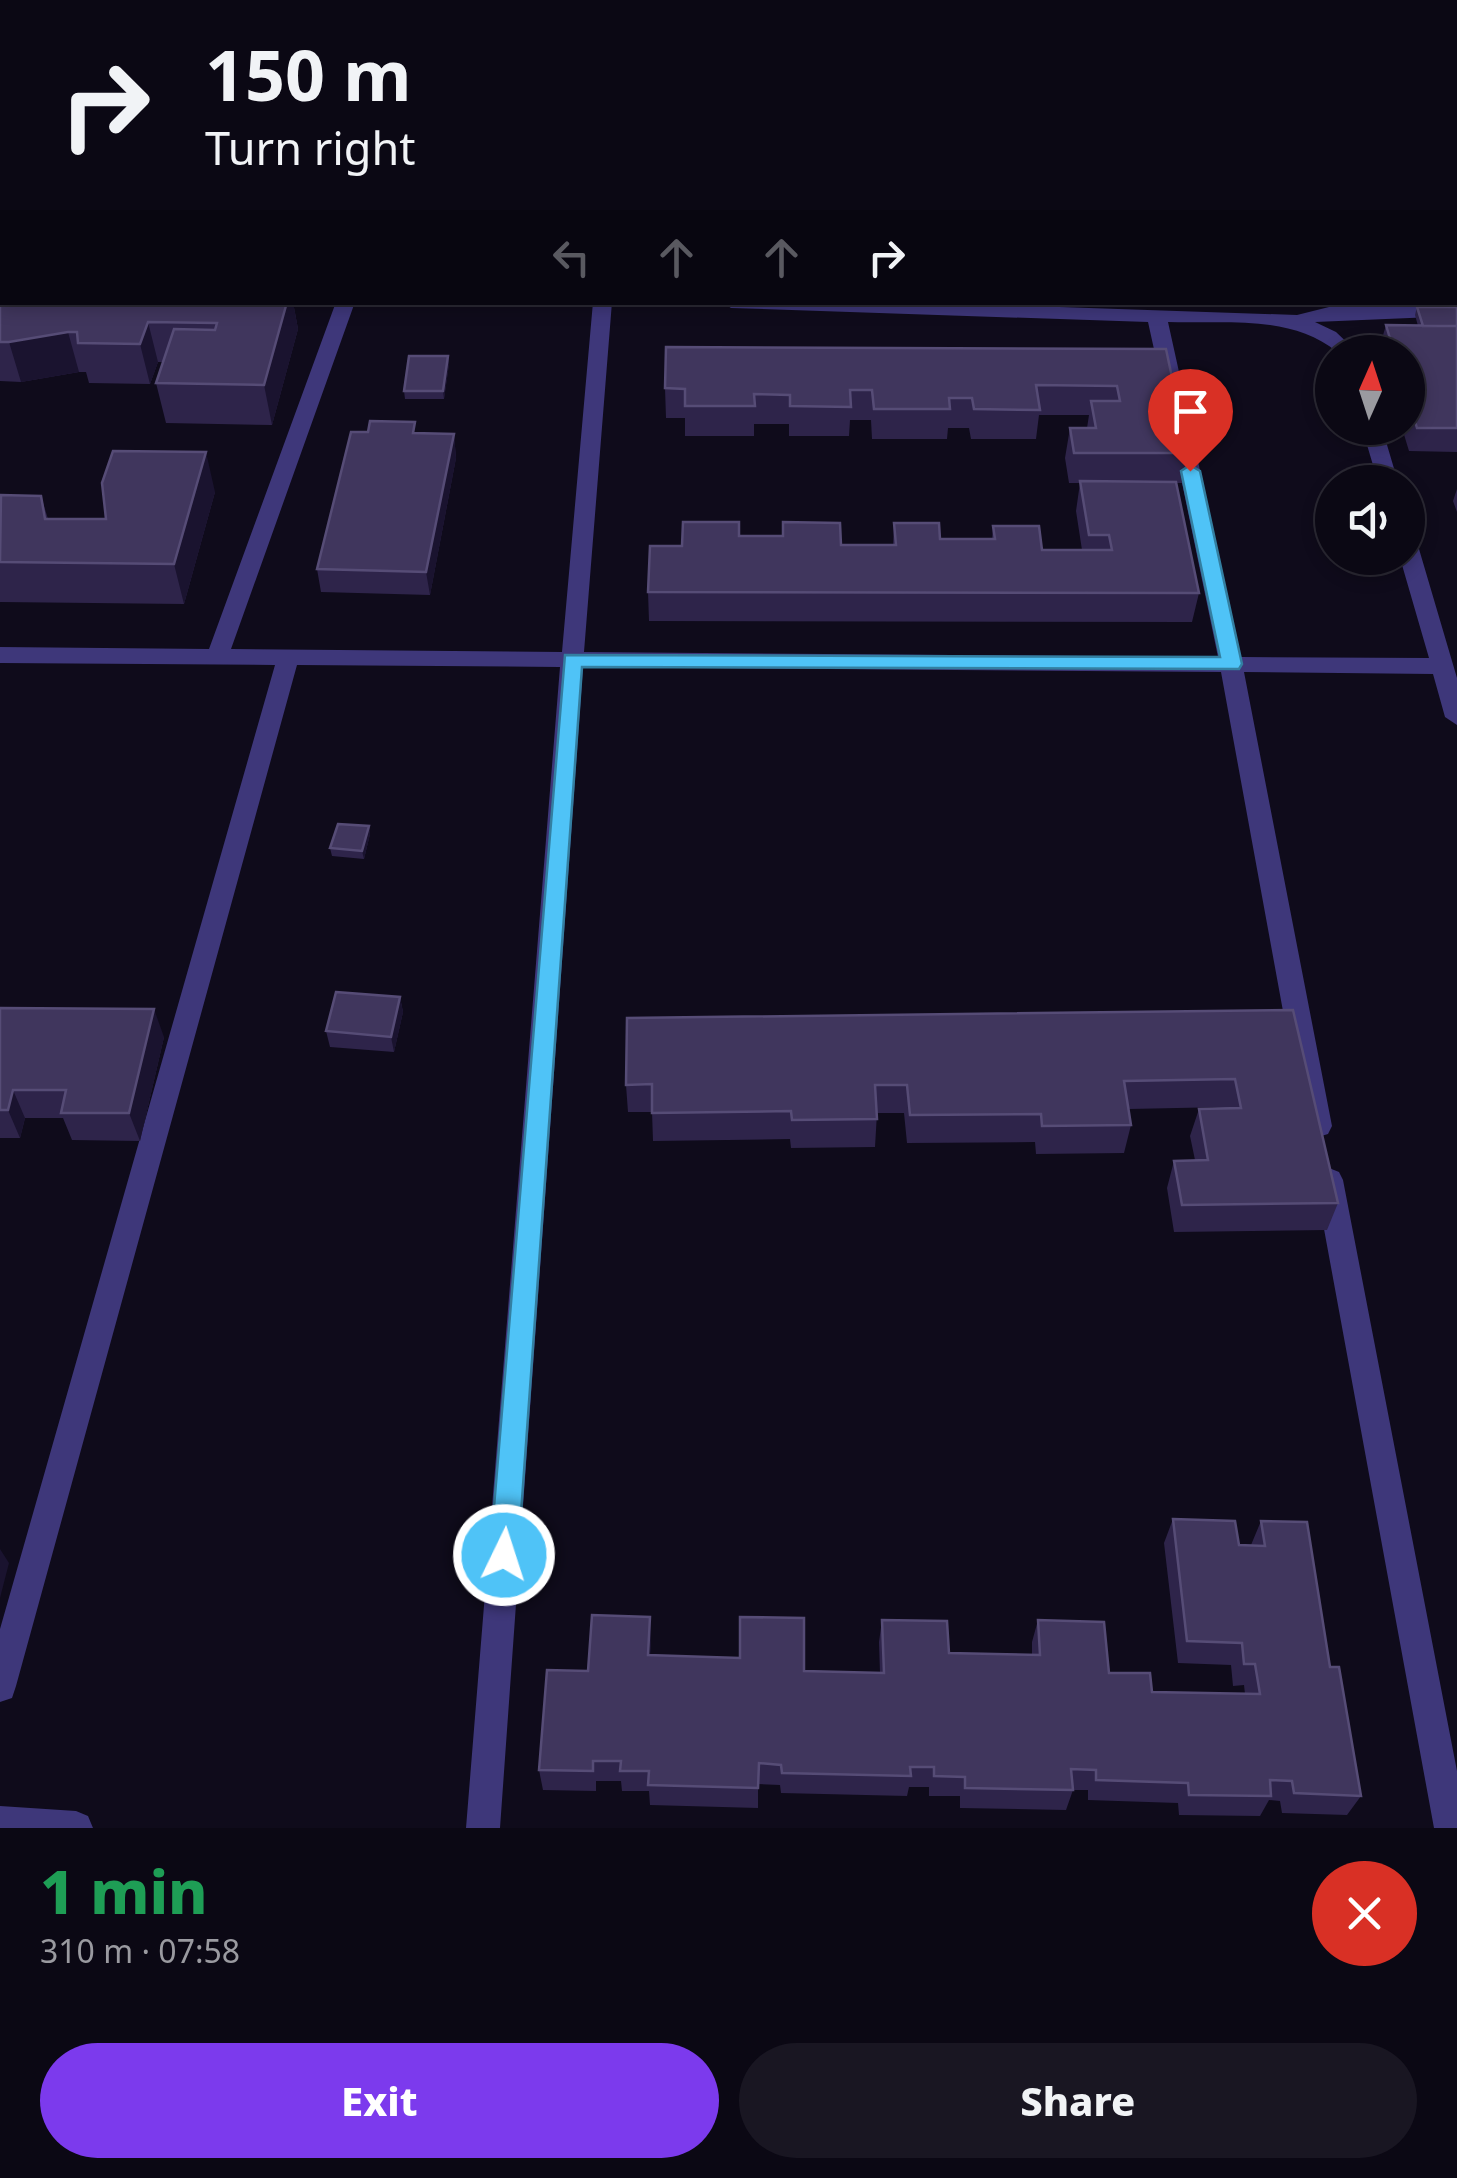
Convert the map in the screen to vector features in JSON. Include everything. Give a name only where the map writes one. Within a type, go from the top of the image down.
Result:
[{"type":"street","points":[[217,656],[345,305]]},
{"type":"street","points":[[483,1828],[572,660],[604,305]]},
{"type":"street","points":[[816,305],[1297,321],[1329,312],[1457,310]]},
{"type":"street","points":[[1158,317],[1231,664],[1451,1828]]},
{"type":"street","points":[[1297,321],[1327,335]]},
{"type":"street","points":[[1416,575],[1457,717]]},
{"type":"street","points":[[0,655],[1442,666]]},
{"type":"street","points":[[0,1686],[288,657]]},
{"type":"street","points":[[0,1824],[76,1828]]},
{"type":"building","points":[[0,305],[286,305],[264,385],[156,383],[174,329],[215,330],[217,323],[148,322],[140,344],[78,343],[77,332],[0,342]]},
{"type":"building","points":[[1417,307],[1457,307],[1457,326],[1423,326]]},
{"type":"building","points":[[1386,325],[1457,326],[1457,428],[1425,428],[1425,335],[1389,335]]},
{"type":"building","points":[[666,347],[1166,349],[1188,453],[1074,453],[1070,428],[1096,428],[1091,401],[1120,401],[1117,386],[1036,385],[1040,410],[974,409],[972,398],[949,398],[950,409],[874,409],[872,390],[850,390],[851,407],[790,406],[790,395],[754,394],[755,406],[685,406],[685,389],[665,388]]},
{"type":"building","points":[[409,356],[448,356],[443,391],[404,391]]},
{"type":"building","points":[[370,421],[415,422],[413,433],[454,434],[426,572],[317,569],[351,432],[368,432]]},
{"type":"building","points":[[113,451],[206,452],[174,564],[0,562],[1,495],[41,496],[45,519],[106,519],[102,483]]},
{"type":"building","points":[[1080,481],[1176,482],[1199,593],[648,592],[650,546],[682,546],[683,522],[739,522],[739,536],[783,536],[783,522],[840,523],[841,545],[896,545],[894,523],[939,523],[940,539],[995,539],[993,526],[1039,526],[1042,550],[1112,550],[1109,535],[1089,535]]},
{"type":"building","points":[[338,824],[369,826],[362,851],[330,848]]},
{"type":"building","points":[[336,992],[400,997],[391,1037],[326,1031]]},
{"type":"building","points":[[0,1008],[154,1009],[129,1113],[61,1113],[66,1090],[13,1090],[8,1110],[0,1110]]},
{"type":"building","points":[[1293,1010],[1338,1203],[1182,1205],[1174,1161],[1208,1160],[1199,1109],[1241,1108],[1235,1079],[1124,1081],[1131,1125],[1042,1126],[1041,1114],[910,1115],[907,1085],[875,1085],[877,1119],[792,1120],[791,1111],[652,1113],[652,1084],[626,1085],[627,1018]]},
{"type":"building","points":[[1173,1519],[1235,1521],[1239,1545],[1265,1546],[1261,1521],[1307,1522],[1330,1667],[1339,1667],[1361,1796],[1294,1793],[1292,1781],[1270,1780],[1271,1796],[1189,1795],[1188,1783],[1096,1780],[1096,1770],[1071,1769],[1073,1790],[965,1788],[965,1777],[934,1776],[934,1767],[910,1767],[911,1776],[782,1773],[781,1765],[759,1763],[758,1788],[648,1785],[649,1771],[620,1771],[621,1761],[593,1761],[593,1771],[539,1770],[547,1670],[588,1671],[592,1615],[650,1617],[648,1655],[740,1658],[740,1617],[804,1618],[804,1671],[884,1673],[882,1620],[947,1621],[949,1653],[1040,1655],[1038,1620],[1104,1622],[1109,1673],[1150,1673],[1152,1692],[1260,1694],[1255,1664],[1244,1664],[1242,1643],[1187,1641]]},
{"type":"route","points":[[504,1555],[572,660],[1231,664],[1190,471]]}]
